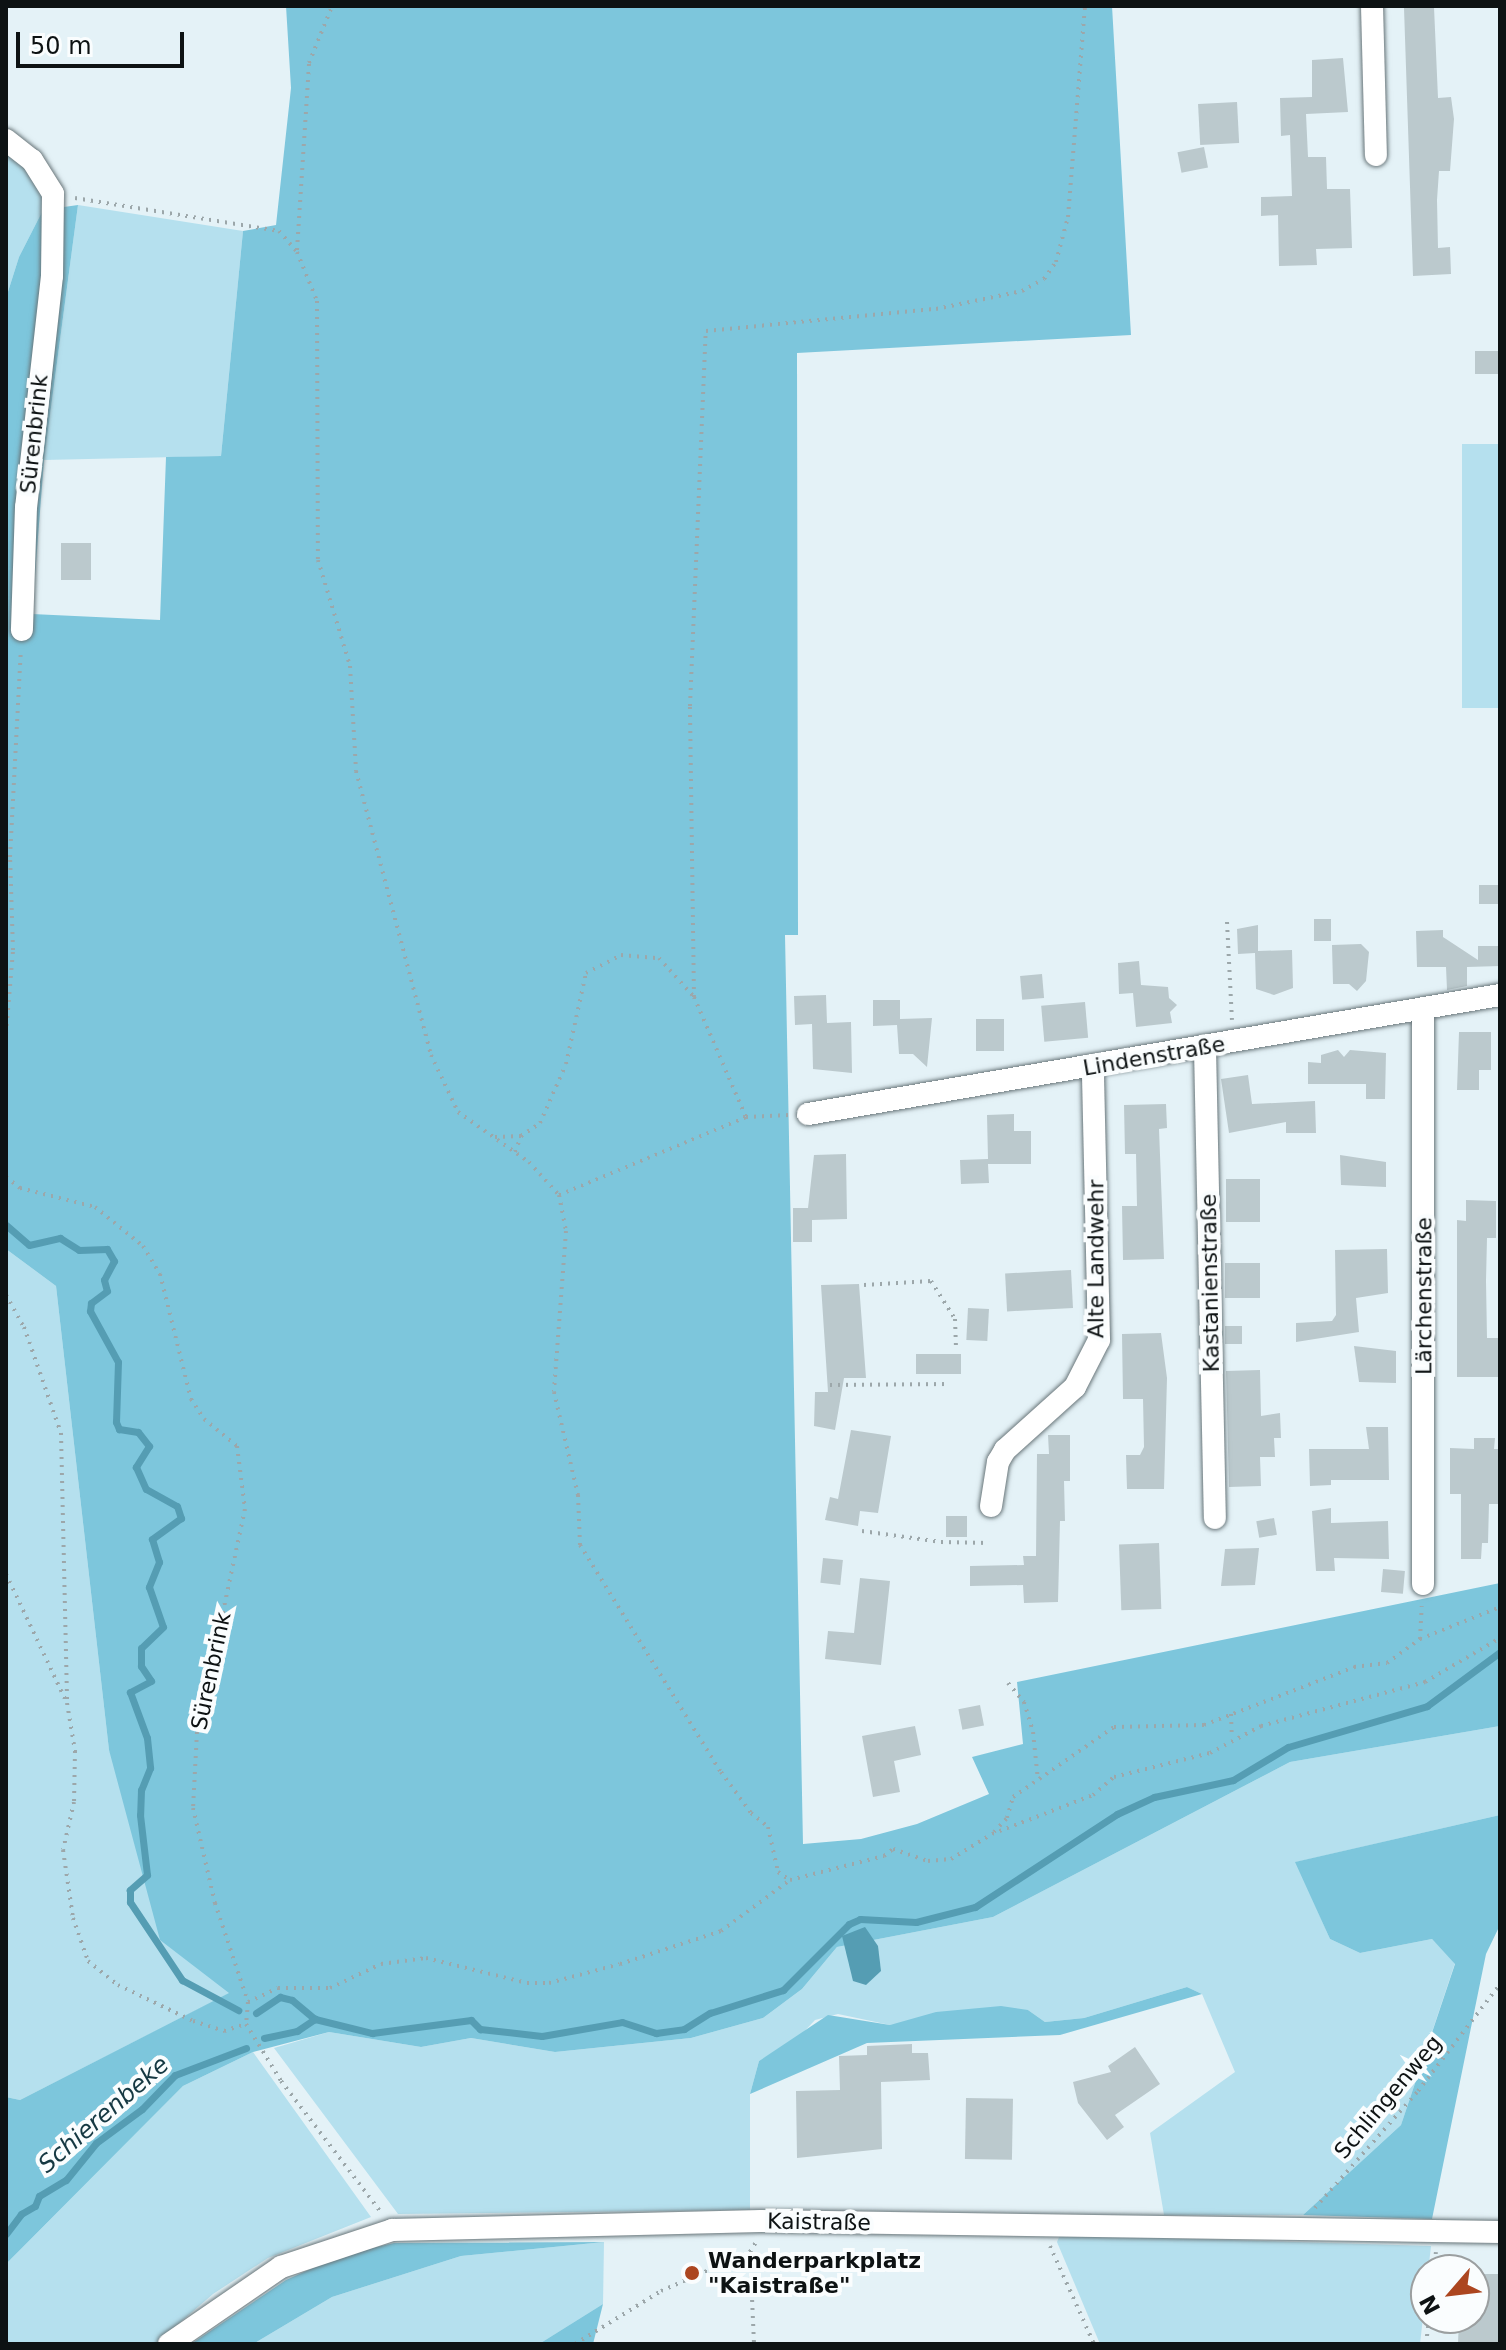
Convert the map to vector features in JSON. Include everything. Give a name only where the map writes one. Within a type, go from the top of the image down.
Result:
[{"type":"street","points":[[1372,6],[1376,155]]},
{"type":"street","points":[[6,140],[32,160],[53,194]]},
{"type":"street","name":"Sürenbrink","points":[[22,630],[26,507],[52,276],[53,194]]},
{"type":"street","name":"Lindenstraße","points":[[808,1114],[1500,995]]},
{"type":"street","name":"Lärchenstraße","points":[[1423,1009],[1423,1584]]},
{"type":"street","name":"Kastanienstraße","points":[[1205,1048],[1215,1518]]},
{"type":"street","name":"Alte Landwehr","points":[[991,1506],[998,1462],[1005,1450],[1075,1387],[1099,1340],[1093,1067]]},
{"type":"street","name":"Kaistraße","points":[[169,2344],[281,2267],[392,2230],[761,2221],[1500,2232]]},
{"type":"path","points":[[297,252],[309,63],[332,6]]},
{"type":"path","points":[[694,997],[690,706],[706,331],[936,309],[1022,291],[1044,279],[1056,262],[1068,217],[1085,6]]},
{"type":"path","points":[[53,194],[279,231],[297,252],[317,301],[318,560],[350,666],[356,771],[431,1055],[458,1112],[515,1152],[559,1195],[566,1231],[554,1392],[578,1495],[580,1545],[721,1772],[751,1813],[768,1827],[778,1872],[790,1880]]},
{"type":"path","points":[[6,1034],[13,950],[10,857],[22,630]]},
{"type":"path","points":[[1227,922],[1233,1042]]},
{"type":"path","points":[[495,1137],[521,1136],[540,1123],[557,1094],[586,973],[621,955],[646,953],[659,958],[694,997],[746,1117]]},
{"type":"path","points":[[559,1195],[746,1117],[808,1114]]},
{"type":"path","points":[[515,1152],[521,1136]]},
{"type":"path","name":"Sürenbrink","points":[[6,1177],[20,1188],[95,1207],[143,1246],[160,1274],[191,1399],[204,1419],[230,1436],[243,1463],[245,1509],[192,1771],[193,1808],[215,1903],[248,2002],[246,2024]]},
{"type":"path","points":[[864,1285],[931,1281],[955,1319],[956,1345]]},
{"type":"path","points":[[6,1295],[24,1327],[61,1433],[67,1703],[75,1751],[74,1802],[63,1850],[73,1918],[88,1961],[118,1985],[193,2021],[224,2031],[246,2024],[281,2081],[392,2230]]},
{"type":"path","points":[[830,1385],[950,1384]]},
{"type":"path","points":[[862,1531],[941,1542],[989,1543]]},
{"type":"path","points":[[6,1574],[67,1703]]},
{"type":"path","points":[[1420,1639],[1423,1584]]},
{"type":"path","points":[[992,1834],[1007,1818],[1013,1797],[1114,1727],[1204,1725],[1354,1667],[1387,1663],[1420,1639],[1500,1607]]},
{"type":"path","points":[[248,2002],[278,1988],[330,1988],[381,1964],[426,1958],[527,1983],[549,1983],[721,1931],[790,1880],[884,1856],[893,1849],[928,1861],[951,1859],[992,1834],[1093,1795],[1122,1774],[1210,1753],[1232,1738],[1425,1682],[1500,1638]]},
{"type":"path","points":[[1008,1683],[1024,1702],[1033,1732],[1038,1780]]},
{"type":"path","points":[[1231,1714],[1232,1738]]},
{"type":"path","name":"Schlingenweg","points":[[1298,2228],[1418,2091],[1500,1984]]},
{"type":"path","points":[[1043,2225],[1094,2344]]},
{"type":"path","points":[[575,2344],[661,2291],[750,2252],[754,2344]]},
{"type":"shaded area","points":[[286,6],[1112,6],[1131,335],[797,353],[798,935],[785,935],[803,1844],[861,1839],[917,1824],[989,1794],[972,1757],[1023,1744],[1017,1682],[1500,1583],[1500,1726],[1290,1762],[993,1917],[837,1947],[802,1989],[763,2018],[691,2038],[555,2052],[471,2038],[421,2047],[329,2032],[253,2052],[183,2086],[6,2264],[6,2097],[20,2100],[229,1993],[160,1940],[109,1750],[56,1286],[6,1249],[6,298],[19,257],[43,210],[78,205],[44,460],[32,614],[160,620],[166,457],[221,456],[243,231],[276,225],[291,88]]},
{"type":"shaded area","points":[[6,149],[44,188],[43,210],[19,257],[6,298]]},
{"type":"shaded area","points":[[78,205],[243,231],[221,456],[44,460]]},
{"type":"shaded area","points":[[1462,444],[1500,444],[1500,708],[1462,708]]},
{"type":"shaded area","points":[[6,1249],[56,1286],[109,1750],[230,1993],[20,2100],[6,2097]]},
{"type":"shaded area","points":[[1500,1726],[1500,1815],[1296,1862],[1330,1939],[1360,1953],[1432,1939],[1455,1963],[1401,2125],[1303,2215],[1164,2215],[1150,2133],[1235,2072],[1202,1994],[1187,1987],[1084,2018],[1045,2022],[1028,2010],[890,2025],[838,2014],[815,2020],[797,2039],[759,2061],[750,2094],[750,2210],[398,2214],[274,2048],[329,2032],[421,2047],[471,2038],[555,2052],[691,2038],[763,2018],[802,1989],[837,1947],[993,1917],[1290,1762]]},
{"type":"shaded area","points":[[1500,1815],[1500,1925],[1486,1954],[1432,2219],[1303,2215],[1401,2125],[1455,1964],[1432,1939],[1360,1953],[1330,1939],[1295,1862]]},
{"type":"shaded area","points":[[865,1927],[878,1946],[881,1971],[866,1985],[853,1981],[842,1936]]},
{"type":"shaded area","points":[[1187,1987],[1202,1994],[1060,2035],[867,2043],[750,2094],[759,2061],[828,2015],[890,2025],[936,2012],[1001,2006],[1028,2010],[1045,2022],[1084,2018]]},
{"type":"shaded area","points":[[253,2052],[371,2217],[268,2258],[213,2294],[155,2344],[6,2344],[6,2264],[183,2086]]},
{"type":"shaded area","points":[[1060,2235],[1431,2246],[1430,2254],[1410,2254],[1410,2334],[1421,2334],[1420,2344],[1100,2344],[1057,2242]]},
{"type":"shaded area","points":[[604,2242],[603,2304],[539,2344],[253,2344],[332,2297],[461,2256]]},
{"type":"shaded area","points":[[604,2242],[461,2256],[332,2297],[253,2344],[191,2344],[286,2280],[342,2255],[394,2243]]},
{"type":"shaded area","points":[[603,2304],[593,2344],[539,2344]]},
{"type":"building","points":[[1434,7],[1438,98],[1451,97],[1454,119],[1450,171],[1439,171],[1437,200],[1438,248],[1450,247],[1451,274],[1413,276],[1404,8]]},
{"type":"building","points":[[1343,58],[1348,112],[1306,114],[1308,157],[1326,157],[1327,189],[1350,189],[1352,248],[1316,249],[1317,265],[1279,266],[1278,215],[1261,216],[1261,197],[1292,196],[1290,135],[1281,136],[1280,98],[1312,97],[1312,60]]},
{"type":"building","points":[[1237,102],[1239,143],[1200,145],[1198,104]]},
{"type":"building","points":[[1204,147],[1208,168],[1182,173],[1177,152]]},
{"type":"building","points":[[1475,351],[1500,351],[1500,374],[1475,374]]},
{"type":"building","points":[[61,543],[91,543],[91,580],[61,580]]},
{"type":"building","points":[[1479,885],[1500,885],[1500,904],[1479,904]]},
{"type":"building","points":[[1314,919],[1331,919],[1331,941],[1314,941]]},
{"type":"building","points":[[1258,925],[1258,951],[1292,950],[1293,988],[1274,995],[1256,989],[1255,953],[1238,954],[1237,929]]},
{"type":"building","points":[[1443,930],[1443,937],[1478,960],[1478,946],[1500,946],[1500,966],[1467,967],[1467,986],[1447,990],[1446,967],[1417,967],[1416,931]]},
{"type":"building","points":[[1361,944],[1369,952],[1366,981],[1357,991],[1349,984],[1333,984],[1332,945]]},
{"type":"building","points":[[1139,961],[1141,985],[1168,987],[1169,998],[1177,1005],[1170,1012],[1172,1023],[1136,1027],[1133,993],[1119,994],[1118,963]]},
{"type":"building","points":[[1042,974],[1044,998],[1022,1000],[1020,976]]},
{"type":"building","points":[[826,995],[827,1023],[851,1022],[852,1073],[813,1069],[812,1024],[795,1025],[794,996]]},
{"type":"building","points":[[873,1000],[900,1000],[900,1019],[932,1018],[927,1067],[913,1054],[899,1054],[897,1025],[873,1026]]},
{"type":"building","points":[[1085,1002],[1088,1038],[1044,1042],[1041,1006]]},
{"type":"building","points":[[976,1019],[1004,1019],[1004,1051],[976,1051]]},
{"type":"building","points":[[1459,1032],[1491,1032],[1491,1070],[1479,1070],[1479,1090],[1457,1090]]},
{"type":"building","points":[[1338,1050],[1344,1057],[1350,1050],[1386,1053],[1385,1099],[1366,1099],[1366,1084],[1308,1084],[1308,1062],[1321,1063],[1321,1055]]},
{"type":"building","points":[[1248,1075],[1252,1104],[1315,1101],[1316,1133],[1286,1133],[1286,1122],[1229,1133],[1221,1079]]},
{"type":"building","points":[[1166,1104],[1167,1128],[1159,1129],[1164,1259],[1123,1260],[1122,1206],[1137,1206],[1136,1154],[1125,1154],[1124,1105]]},
{"type":"building","points":[[1014,1114],[1014,1131],[1031,1131],[1031,1164],[988,1164],[989,1183],[961,1184],[960,1160],[988,1159],[987,1115]]},
{"type":"building","points":[[846,1154],[847,1219],[812,1220],[812,1242],[793,1242],[793,1208],[808,1208],[814,1155]]},
{"type":"building","points":[[1340,1155],[1386,1162],[1386,1187],[1341,1185]]},
{"type":"building","points":[[1226,1179],[1260,1179],[1260,1222],[1226,1222]]},
{"type":"building","points":[[1466,1200],[1496,1201],[1496,1238],[1487,1238],[1487,1338],[1500,1338],[1500,1377],[1457,1377],[1457,1220],[1466,1221]]},
{"type":"building","points":[[1387,1249],[1388,1293],[1356,1298],[1359,1332],[1296,1342],[1296,1323],[1332,1321],[1336,1315],[1335,1250]]},
{"type":"building","points":[[1225,1263],[1260,1263],[1260,1298],[1225,1298]]},
{"type":"building","points":[[1071,1270],[1073,1308],[1007,1311],[1005,1273]]},
{"type":"building","points":[[859,1284],[866,1378],[844,1378],[835,1430],[814,1426],[815,1392],[828,1392],[821,1285]]},
{"type":"building","points":[[968,1308],[989,1309],[987,1341],[966,1340]]},
{"type":"building","points":[[1225,1326],[1242,1326],[1242,1344],[1225,1344]]},
{"type":"building","points":[[1161,1333],[1167,1378],[1164,1489],[1127,1489],[1126,1455],[1140,1455],[1144,1447],[1143,1399],[1123,1399],[1122,1334]]},
{"type":"building","points":[[1354,1346],[1396,1351],[1396,1383],[1359,1382]]},
{"type":"building","points":[[916,1354],[961,1354],[961,1374],[916,1374]]},
{"type":"building","points":[[1260,1370],[1261,1416],[1280,1413],[1281,1438],[1274,1438],[1275,1457],[1260,1457],[1261,1486],[1229,1487],[1226,1371]]},
{"type":"building","points":[[1366,1427],[1388,1427],[1389,1480],[1331,1480],[1331,1485],[1310,1486],[1309,1449],[1369,1449]]},
{"type":"building","points":[[851,1430],[891,1436],[878,1513],[860,1511],[858,1526],[825,1520],[830,1497],[838,1499]]},
{"type":"building","points":[[1048,1435],[1070,1435],[1070,1481],[1064,1481],[1065,1521],[1060,1521],[1058,1602],[1024,1603],[1023,1585],[970,1586],[970,1566],[1024,1565],[1023,1556],[1036,1556],[1037,1454],[1049,1454]]},
{"type":"building","points":[[1474,1438],[1495,1438],[1494,1449],[1500,1449],[1500,1504],[1489,1504],[1488,1543],[1482,1543],[1481,1559],[1461,1559],[1461,1494],[1450,1494],[1450,1448],[1474,1449]]},
{"type":"building","points":[[1331,1508],[1331,1523],[1388,1521],[1389,1559],[1334,1558],[1335,1571],[1316,1571],[1312,1511]]},
{"type":"building","points":[[946,1516],[967,1516],[967,1537],[946,1537]]},
{"type":"building","points":[[1274,1518],[1277,1535],[1259,1538],[1256,1521]]},
{"type":"building","points":[[1159,1543],[1161,1609],[1121,1610],[1119,1544]]},
{"type":"building","points":[[1259,1548],[1255,1585],[1221,1586],[1225,1549]]},
{"type":"building","points":[[823,1558],[843,1560],[840,1585],[820,1583]]},
{"type":"building","points":[[1383,1569],[1405,1571],[1403,1594],[1381,1592]]},
{"type":"building","points":[[860,1578],[890,1581],[881,1665],[825,1659],[828,1631],[854,1633]]},
{"type":"building","points":[[980,1705],[984,1726],[962,1730],[958,1709]]},
{"type":"building","points":[[915,1726],[921,1755],[894,1761],[900,1792],[873,1797],[862,1736]]},
{"type":"building","points":[[912,2044],[912,2053],[928,2053],[930,2080],[881,2082],[882,2149],[797,2158],[796,2091],[840,2090],[839,2056],[867,2055],[867,2046]]},
{"type":"building","points":[[1135,2047],[1160,2084],[1115,2115],[1124,2127],[1107,2140],[1078,2103],[1073,2082],[1111,2072],[1108,2066]]},
{"type":"building","points":[[966,2098],[1013,2099],[1012,2160],[965,2159]]},
{"type":"building","points":[[1490,2274],[1500,2274],[1500,2344],[1458,2344],[1458,2334],[1490,2334]]},
{"type":"waterway","points":[[6,1225],[29,1245],[60,1238],[79,1250],[107,1249],[114,1261],[104,1280],[107,1291],[91,1303],[90,1311],[118,1362],[116,1422],[119,1429],[138,1432],[149,1446],[136,1467],[146,1489],[177,1506],[181,1518],[152,1539],[159,1562],[149,1587],[163,1627],[141,1648],[141,1666],[151,1681],[130,1692],[147,1738],[150,1768],[141,1790],[140,1815],[147,1875],[130,1890],[130,1902],[182,1980],[238,2010]]},
{"type":"waterway","points":[[256,2013],[280,1997],[292,2000],[315,2019],[372,2033],[471,2020],[480,2029],[542,2036],[622,2022],[656,2033],[684,2029],[710,2013],[783,1990],[849,1924],[860,1919],[916,1922],[975,1907],[1117,1814],[1154,1797],[1233,1780],[1288,1747],[1427,1706],[1500,1652]]},
{"type":"waterway","name":"Schierenbeke","points":[[264,2038],[297,2031],[315,2019]]},
{"type":"waterway","name":"Schierenbeke","points":[[6,2234],[21,2214],[35,2206],[39,2196],[66,2180],[96,2143],[142,2109],[175,2075],[246,2048]]},
{"type":"place","name":"Wanderparkplatz \"Kaistraße\"","points":[[692,2273]]}]
